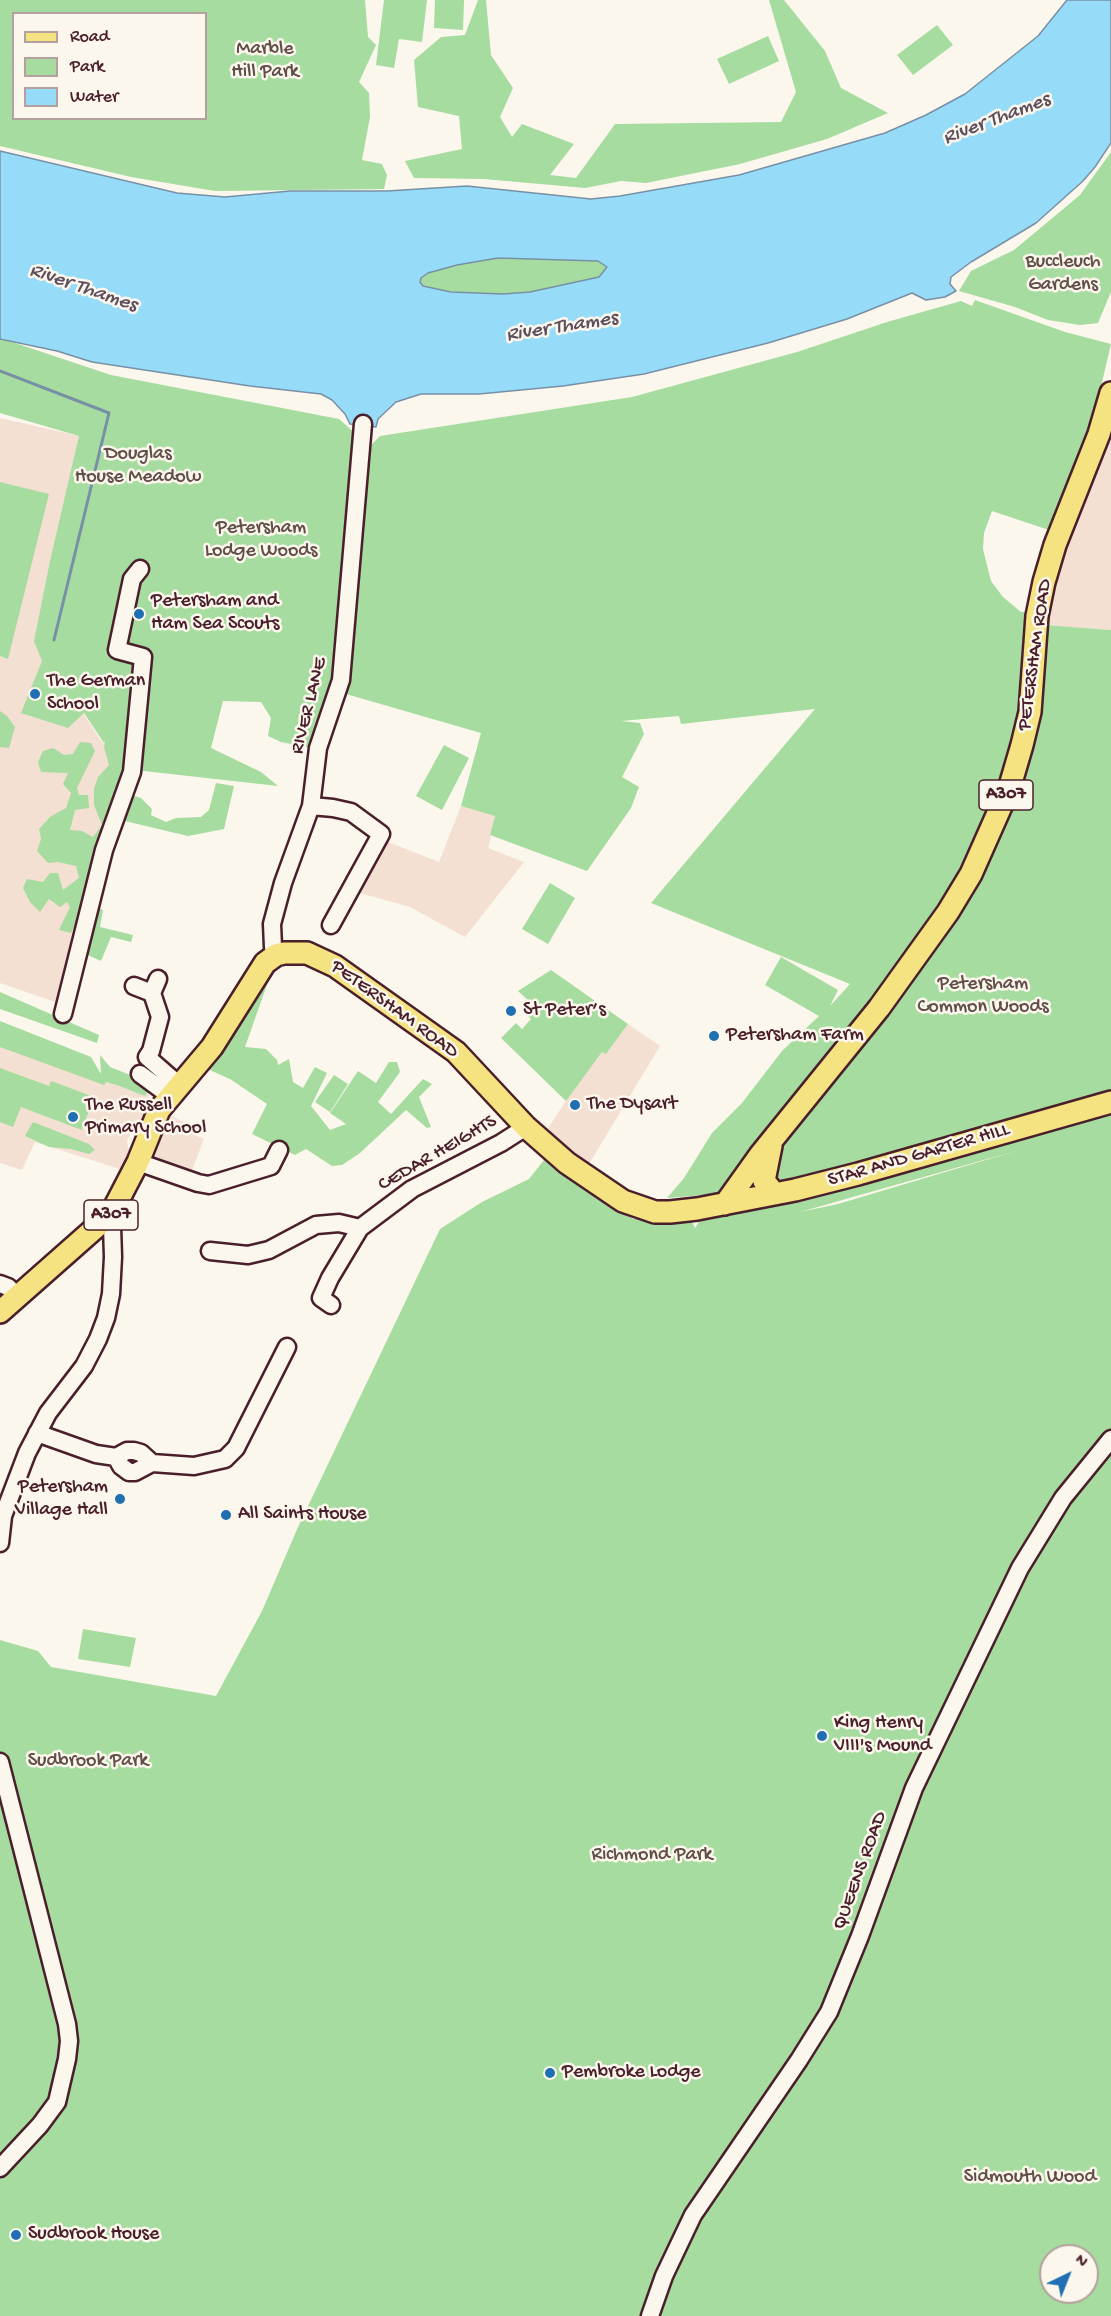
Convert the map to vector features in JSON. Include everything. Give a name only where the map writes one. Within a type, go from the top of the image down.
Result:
[{"type":"main road","name":"PETERSHAM ROAD","points":[[276,955],[307,953],[335,966],[456,1052],[526,1127],[567,1163],[606,1191],[631,1205],[655,1212],[670,1212],[725,1204],[773,1139],[879,1008],[921,950],[971,874],[991,832],[1010,786],[1030,712],[1037,616],[1044,582],[1055,545],[1099,434],[1111,393]]},
{"type":"main road","name":"A307","points":[[0,1312],[107,1219],[138,1162],[156,1115],[174,1090],[212,1047],[265,963],[276,955]]},
{"type":"main road","name":"STAR AND GARTER HILL","points":[[725,1204],[868,1171],[1111,1102]]},
{"type":"main road","name":"PETERSHAM ROAD","points":[[773,1139],[764,1181],[775,1194]]},
{"type":"street","name":"RIVER LANE","points":[[276,955],[273,947],[272,924],[283,883],[311,806],[318,748],[341,680],[363,424]]},
{"type":"street","points":[[63,1014],[104,850],[132,772],[142,657],[117,650],[132,579],[140,569]]},
{"type":"street","points":[[311,806],[351,812],[381,834],[331,925]]},
{"type":"street","points":[[134,986],[155,986],[160,1017],[151,1051],[147,1057],[174,1090]]},
{"type":"street","points":[[140,1074],[174,1090]]},
{"type":"street","name":"CEDAR HEIGHTS","points":[[321,1299],[330,1278],[360,1228],[412,1189],[501,1143],[526,1127]]},
{"type":"street","points":[[138,1162],[209,1185],[271,1166],[279,1150]]},
{"type":"street","points":[[0,1543],[2,1516],[15,1480],[37,1433],[48,1413],[84,1366],[106,1318],[111,1293],[113,1257],[112,1226],[107,1219]]},
{"type":"street","points":[[210,1251],[248,1255],[269,1250],[316,1225],[339,1223],[360,1228]]},
{"type":"street","points":[[0,1284],[8,1287],[17,1296]]},
{"type":"street","points":[[37,1433],[96,1454],[116,1457],[121,1467],[129,1472],[135,1472],[152,1463],[194,1466],[225,1458],[236,1448],[287,1347]]},
{"type":"street","name":"QUEENS ROAD","points":[[650,2316],[664,2276],[693,2215],[829,2012],[860,1936],[914,1788],[1020,1568],[1063,1498],[1111,1439]]},
{"type":"street","points":[[0,1762],[67,2024],[69,2041],[68,2059],[57,2102],[40,2126],[0,2168]]},
{"type":"shaded area","name":"The German School","points":[[0,418],[79,436],[40,648],[100,739],[129,775],[58,1003],[0,983]]},
{"type":"shaded area","points":[[1111,419],[1111,630],[1045,625],[1051,588]]},
{"type":"shaded area","points":[[461,806],[496,816],[488,848],[524,862],[465,937],[410,907],[356,892],[383,840],[439,862]]},
{"type":"shaded area","points":[[628,1024],[660,1046],[589,1164],[545,1133],[602,1052],[606,1054]]},
{"type":"shaded area","name":"The Russell Primary School","points":[[0,1046],[148,1092],[151,1103],[141,1134],[131,1134],[127,1140],[128,1148],[133,1151],[123,1170],[35,1142],[22,1170],[0,1163]]},
{"type":"shaded area","points":[[165,1113],[199,1129],[197,1136],[204,1139],[191,1173],[146,1157]]},
{"type":"green space","name":"Marble Hill Park","points":[[0,0],[365,0],[368,37],[376,45],[359,82],[369,93],[370,117],[362,160],[382,164],[387,175],[384,189],[215,191],[131,177],[0,146]]},
{"type":"green space","points":[[384,0],[427,0],[422,42],[399,39],[394,68],[376,65]]},
{"type":"green space","points":[[435,0],[464,0],[463,30],[434,28]]},
{"type":"green space","points":[[478,0],[486,0],[491,55],[513,88],[500,117],[512,137],[522,124],[574,144],[550,175],[576,178],[615,124],[781,122],[796,92],[769,0],[784,0],[825,51],[841,88],[888,113],[827,139],[740,164],[646,183],[621,181],[585,188],[484,179],[414,178],[405,161],[462,149],[459,116],[418,107],[414,60],[441,37],[465,35]]},
{"type":"green space","points":[[937,25],[953,45],[913,75],[897,55]]},
{"type":"green space","points":[[768,36],[779,61],[729,84],[717,59]]},
{"type":"green space","name":"Buccleuch Gardens","points":[[1111,152],[1111,292],[1098,323],[1080,325],[1048,320],[1015,307],[959,291],[971,271],[1014,250],[1080,195]]},
{"type":"green space","points":[[498,258],[598,261],[607,267],[599,277],[530,292],[503,294],[451,292],[423,286],[420,282],[421,278],[428,273]]},
{"type":"green space","points":[[975,300],[1065,332],[1111,344],[1092,425],[1052,531],[992,511],[984,533],[983,549],[991,581],[1003,597],[1021,612],[1028,612],[1025,663],[1045,667],[1045,625],[1111,630],[1111,1090],[1100,1097],[767,1190],[667,1198],[684,1178],[712,1133],[742,1103],[782,1051],[819,1016],[765,985],[781,957],[838,990],[830,1006],[850,984],[651,903],[815,709],[681,724],[679,716],[621,721],[640,723],[644,734],[622,777],[639,787],[631,808],[587,871],[490,835],[495,816],[461,806],[481,733],[346,694],[348,682],[333,687],[311,748],[281,742],[268,736],[271,718],[261,702],[223,701],[211,748],[261,772],[278,786],[144,771],[132,772],[131,795],[141,798],[152,809],[151,815],[166,822],[176,818],[201,817],[209,810],[216,783],[234,786],[224,829],[188,836],[112,818],[87,903],[103,910],[100,927],[133,935],[131,942],[111,937],[101,961],[88,955],[75,925],[71,933],[59,930],[70,907],[67,902],[60,907],[49,899],[40,912],[30,902],[23,888],[27,879],[43,882],[50,873],[58,873],[63,890],[79,878],[76,866],[58,862],[48,863],[37,851],[41,839],[39,829],[50,817],[66,808],[71,793],[63,784],[68,773],[41,772],[38,762],[43,751],[53,748],[64,755],[73,754],[80,742],[91,743],[95,751],[77,788],[79,795],[88,795],[89,808],[75,810],[70,830],[82,831],[93,837],[102,825],[94,805],[94,789],[98,777],[109,765],[104,747],[105,740],[104,743],[84,713],[68,728],[21,713],[42,661],[34,641],[79,436],[0,413],[0,338],[111,375],[339,419],[370,449],[380,436],[632,397],[797,352],[887,322],[961,301],[972,306]]},
{"type":"green space","points":[[0,482],[49,494],[8,659],[0,656]]},
{"type":"green space","points":[[0,711],[15,727],[9,748],[0,747]]},
{"type":"green space","points":[[444,745],[469,758],[442,810],[416,796]]},
{"type":"green space","points":[[550,883],[575,898],[548,944],[522,929]]},
{"type":"green space","points":[[282,962],[269,979],[245,1047],[266,1049],[277,1060],[278,1065],[289,1059],[293,1082],[303,1088],[315,1067],[327,1073],[311,1106],[330,1130],[346,1124],[330,1113],[358,1071],[376,1083],[389,1062],[397,1062],[400,1072],[378,1102],[391,1114],[423,1079],[432,1084],[419,1097],[431,1127],[427,1128],[406,1110],[360,1153],[342,1165],[332,1166],[306,1149],[295,1155],[252,1134],[267,1104],[230,1079],[203,1067],[267,969]]},
{"type":"green space","points":[[551,970],[628,1024],[606,1054],[602,1052],[566,1101],[501,1038],[516,1023],[522,1029],[531,1019],[525,1013],[533,1005],[518,991]]},
{"type":"green space","points":[[0,992],[99,1035],[97,1043],[0,1009]]},
{"type":"green space","points":[[0,1021],[91,1057],[101,1074],[100,1055],[110,1067],[143,1080],[150,1088],[145,1096],[106,1082],[104,1085],[0,1047]]},
{"type":"green space","points":[[0,1068],[49,1086],[51,1081],[94,1097],[82,1130],[21,1107],[13,1127],[0,1122]]},
{"type":"green space","points":[[334,1075],[348,1084],[330,1112],[315,1102]]},
{"type":"green space","name":"Richmond Park","points":[[1111,1107],[1111,2316],[0,2316],[0,1640],[38,1651],[51,1667],[216,1696],[262,1611],[298,1527],[440,1229],[482,1202],[529,1179],[544,1160],[633,1219],[690,1218],[695,1228],[703,1216]],"holes":[[[1019,1150],[838,1204],[800,1212]]]},
{"type":"green space","points":[[33,1122],[89,1144],[95,1150],[89,1154],[71,1149],[49,1147],[25,1136]]},
{"type":"green space","points":[[83,1629],[136,1638],[130,1667],[78,1659]]},
{"type":"water","name":"River Thames","points":[[1067,0],[1111,0],[1111,143],[1083,181],[1036,223],[971,262],[951,277],[950,284],[956,291],[945,297],[926,300],[912,293],[847,319],[768,343],[644,374],[563,386],[479,394],[421,394],[396,402],[378,419],[376,427],[350,424],[345,414],[332,400],[321,394],[250,386],[92,362],[57,351],[0,339],[0,151],[177,193],[225,197],[290,191],[387,191],[467,186],[591,199],[620,196],[739,175],[885,133],[965,94],[1038,36]],"holes":[[[498,258],[598,261],[607,267],[599,277],[530,292],[503,294],[451,292],[423,286],[420,282],[421,278],[428,273]]]},
{"type":"waterway","points":[[0,371],[109,413],[54,640]]},
{"type":"place","name":"Petersham and Ham Sea Scouts","points":[[139,614]]},
{"type":"place","name":"The German School","points":[[35,694]]},
{"type":"place","name":"St Peter’s","points":[[511,1011]]},
{"type":"place","name":"Petersham Farm","points":[[714,1036]]},
{"type":"place","name":"The Dysart","points":[[575,1105]]},
{"type":"place","name":"The Russell Primary School","points":[[73,1117]]},
{"type":"place","name":"Petersham Village Hall","points":[[120,1499]]},
{"type":"place","name":"All Saints House","points":[[226,1515]]},
{"type":"place","name":"King Henry VIII's Mound","points":[[822,1736]]},
{"type":"place","name":"Pembroke Lodge","points":[[550,2073]]},
{"type":"place","name":"Sudbrook House","points":[[16,2235]]},
{"type":"park label","name":"Douglas House Meadow","points":[[138,466]]},
{"type":"park label","name":"Petersham Lodge Woods","points":[[261,540]]},
{"type":"park label","name":"Petersham Common Woods","points":[[983,996]]},
{"type":"park label","name":"Sudbrook Park","points":[[88,1762]]},
{"type":"park label","name":"Sidmouth Wood","points":[[1030,2178]]}]
